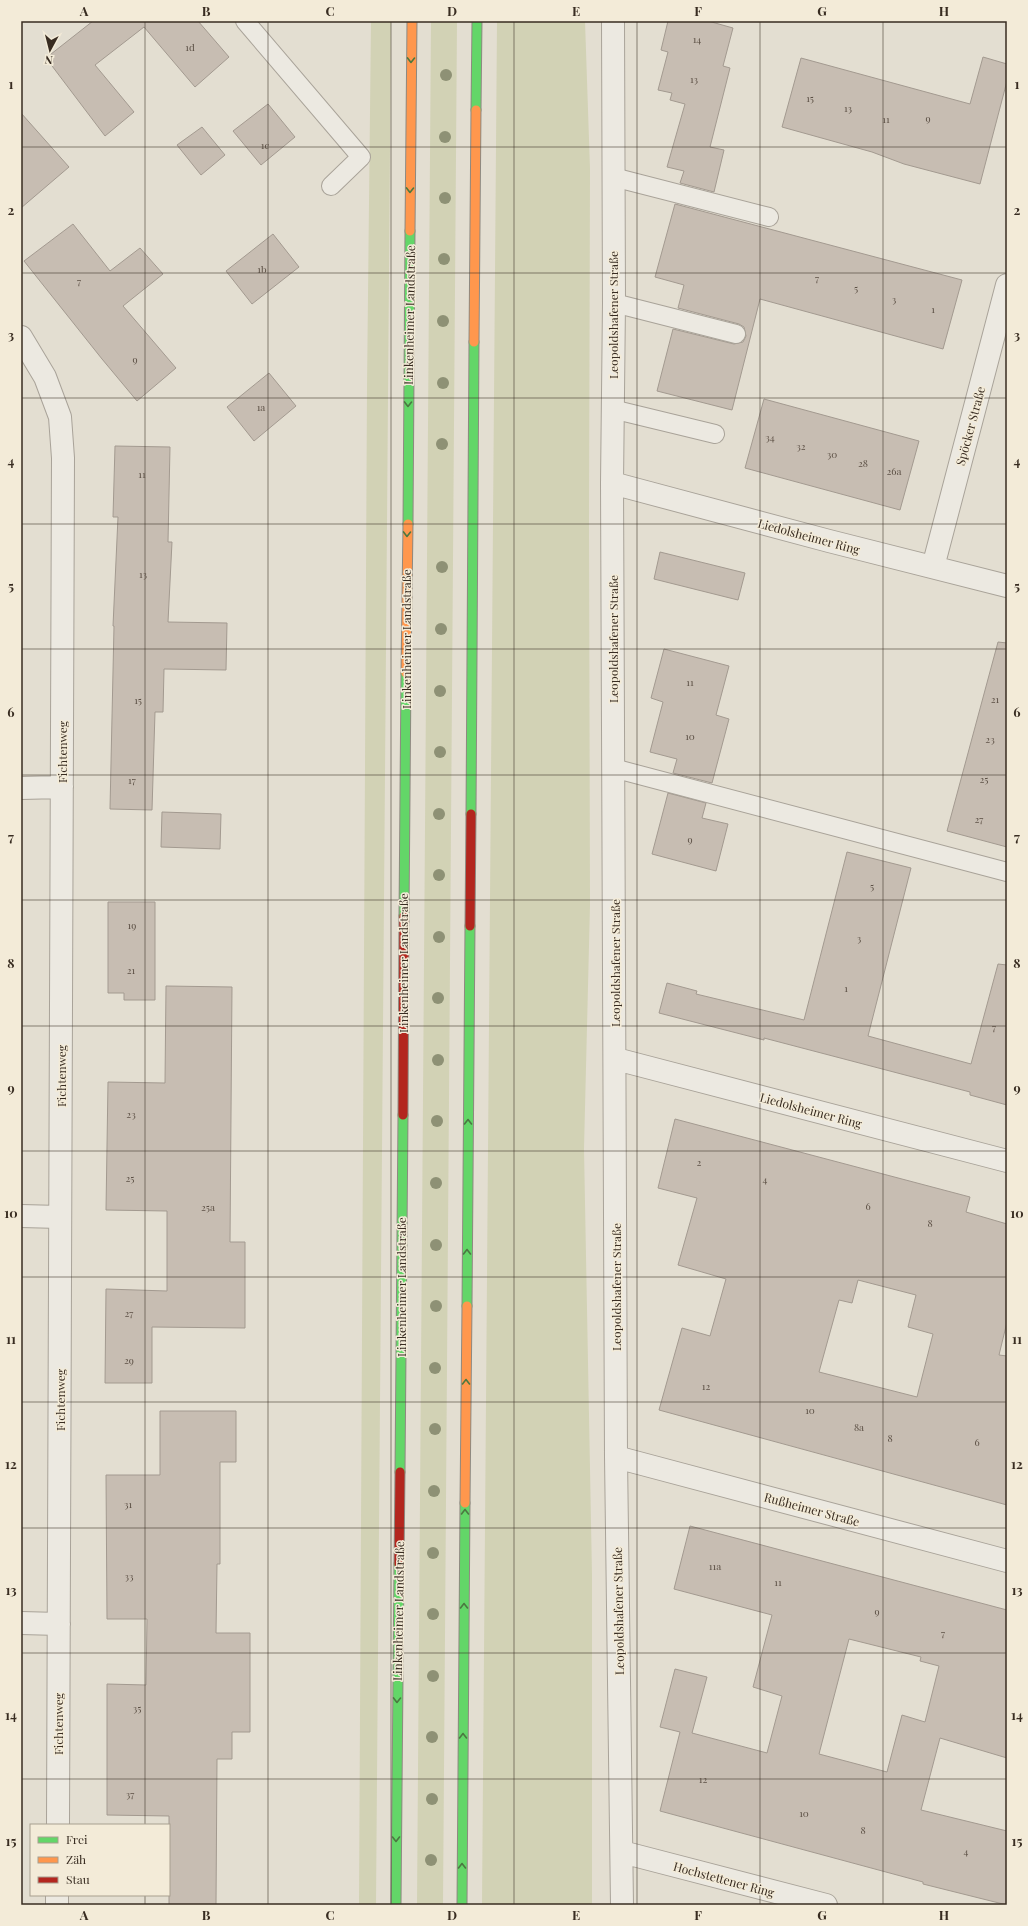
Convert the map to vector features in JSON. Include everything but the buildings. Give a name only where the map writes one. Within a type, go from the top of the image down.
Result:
[{"type":"main road","name":"Linkenheimer Landstraße","points":[[396,1905],[412,21]]},
{"type":"main road","points":[[462,1905],[477,21]]},
{"type":"street","name":"Leopoldshafener Straße","points":[[613,21],[614,303],[612,483],[616,1059],[616,1457],[622,1905]]},
{"type":"street","name":"Spöcker Straße","points":[[933,567],[1007,285]]},
{"type":"street","name":"Fichtenweg","points":[[21,337],[45,377],[60,417],[64,458],[58,1824]]},
{"type":"street","name":"Liedolsheimer Ring","points":[[612,483],[1007,586]]},
{"type":"street","points":[[21,788],[62,787]]},
{"type":"street","name":"Liedolsheimer Ring","points":[[616,1059],[1007,1161]]},
{"type":"street","points":[[21,1216],[60,1217]]},
{"type":"street","name":"Rußheimer Straße","points":[[616,1457],[1007,1561]]},
{"type":"street","points":[[21,1623],[59,1624]]},
{"type":"street","name":"Hochstettener Ring","points":[[622,1852],[826,1905]]},
{"type":"lane","points":[[245,21],[361,157],[331,186]]},
{"type":"lane","points":[[613,177],[770,217]]},
{"type":"lane","points":[[614,303],[736,334]]},
{"type":"lane","points":[[612,409],[715,434]]},
{"type":"lane","points":[[613,768],[1007,872]]},
{"type":"green space","points":[[371,21],[391,21],[376,1905],[359,1905],[367,387]]},
{"type":"green space","points":[[431,21],[457,21],[443,1905],[417,1905]]},
{"type":"green space","points":[[497,21],[585,21],[590,169],[590,905],[584,1149],[592,1575],[592,1905],[482,1905]]},
{"type":"traffic: fast","points":[[476,110],[477,21]]},
{"type":"traffic: fast","points":[[408,524],[410,231]]},
{"type":"traffic: fast","points":[[471,814],[474,342]]},
{"type":"traffic: fast","points":[[404,916],[406,673]]},
{"type":"traffic: fast","points":[[467,1306],[470,926]]},
{"type":"traffic: fast","points":[[400,1472],[403,1115]]},
{"type":"traffic: fast","points":[[462,1905],[465,1503]]},
{"type":"traffic: fast","points":[[396,1905],[399,1564]]},
{"type":"traffic: slow","points":[[410,231],[412,21]]},
{"type":"traffic: slow","points":[[474,342],[476,110]]},
{"type":"traffic: slow","points":[[406,673],[408,524]]},
{"type":"traffic: slow","points":[[465,1503],[467,1306]]},
{"type":"traffic: jam","points":[[470,926],[471,814]]},
{"type":"traffic: jam","points":[[403,1115],[404,916]]},
{"type":"traffic: jam","points":[[399,1564],[400,1472]]}]
